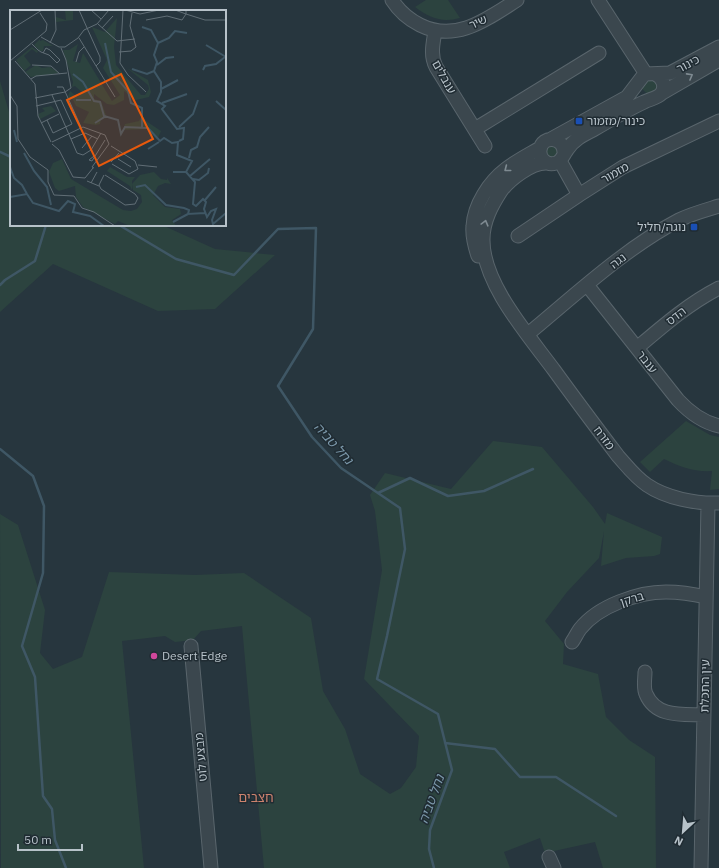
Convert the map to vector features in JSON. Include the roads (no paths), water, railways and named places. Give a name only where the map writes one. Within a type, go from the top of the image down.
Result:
[{"type":"street","points":[[392,0],[405,15],[426,28],[435,31]]},
{"type":"street","name":"שיר","points":[[435,31],[447,31],[470,27],[517,0]]},
{"type":"street","points":[[598,0],[646,77]]},
{"type":"street","name":"ענבלים","points":[[435,31],[432,60],[485,146]]},
{"type":"street","name":"כינור","points":[[646,77],[670,73],[719,47]]},
{"type":"street","points":[[475,129],[599,53]]},
{"type":"street","name":"כינור","points":[[562,158],[570,146],[580,137],[719,60]]},
{"type":"street","points":[[562,158],[553,164],[546,163],[541,156],[540,148],[544,142],[623,100],[646,77],[658,75],[663,81],[664,85],[657,95],[648,98],[641,94],[639,90],[646,77]]},
{"type":"street","name":"מזמור","points":[[518,236],[623,167],[719,121]]},
{"type":"street","points":[[551,139],[559,141],[564,147],[562,158],[579,195]]},
{"type":"street","name":"מזרח","points":[[528,334],[493,292],[484,274],[475,245],[473,226],[476,212],[481,200],[494,180],[517,161],[540,148]]},
{"type":"street","name":"מזרח","points":[[546,163],[535,165],[513,179],[504,188],[492,206],[484,229],[483,239],[484,252],[496,286],[509,308],[528,334],[618,456],[632,472],[647,485],[661,492],[680,499],[714,504]]},
{"type":"street","name":"נגה","points":[[528,334],[639,244],[679,220],[719,206]]},
{"type":"street","name":"ענבר","points":[[587,285],[666,386],[688,411],[701,420],[719,426]]},
{"type":"street","name":"הדס","points":[[636,348],[679,313],[699,299],[719,288]]},
{"type":"street","name":"עין התכלת","points":[[701,868],[706,597],[714,504]]},
{"type":"street","name":"ברקן","points":[[572,642],[580,628],[600,612],[639,595],[682,592],[706,597]]},
{"type":"street","name":"מבצע לוט","points":[[191,646],[211,868]]},
{"type":"street","points":[[645,672],[646,694],[658,709],[672,714],[704,715]]},
{"type":"waterway","name":"נחל טביה","points":[[0,152],[10,157]]},
{"type":"waterway","points":[[0,285],[5,280],[35,261],[46,226]]},
{"type":"waterway","name":"נחל טביה","points":[[121,226],[176,259],[234,275],[278,229],[316,228],[313,329],[278,386],[312,437],[341,468],[400,508],[405,549],[377,679],[438,714],[452,770],[430,830],[429,849],[434,868]]},
{"type":"waterway","points":[[0,449],[33,476],[44,506],[43,573],[22,646],[35,677],[43,796],[52,809],[55,840],[66,868]]},
{"type":"waterway","points":[[378,493],[410,478],[448,496],[484,491],[533,469]]},
{"type":"waterway","points":[[445,743],[495,749],[520,777],[556,777],[616,816]]},
{"type":"place","name":"כינור/מזמור","points":[[579,121]]},
{"type":"place","name":"נוגה/חליל","points":[[694,227]]},
{"type":"place","name":"Desert Edge","points":[[154,656]]},
{"type":"district","name":"חצבים","points":[[256,797]]}]
